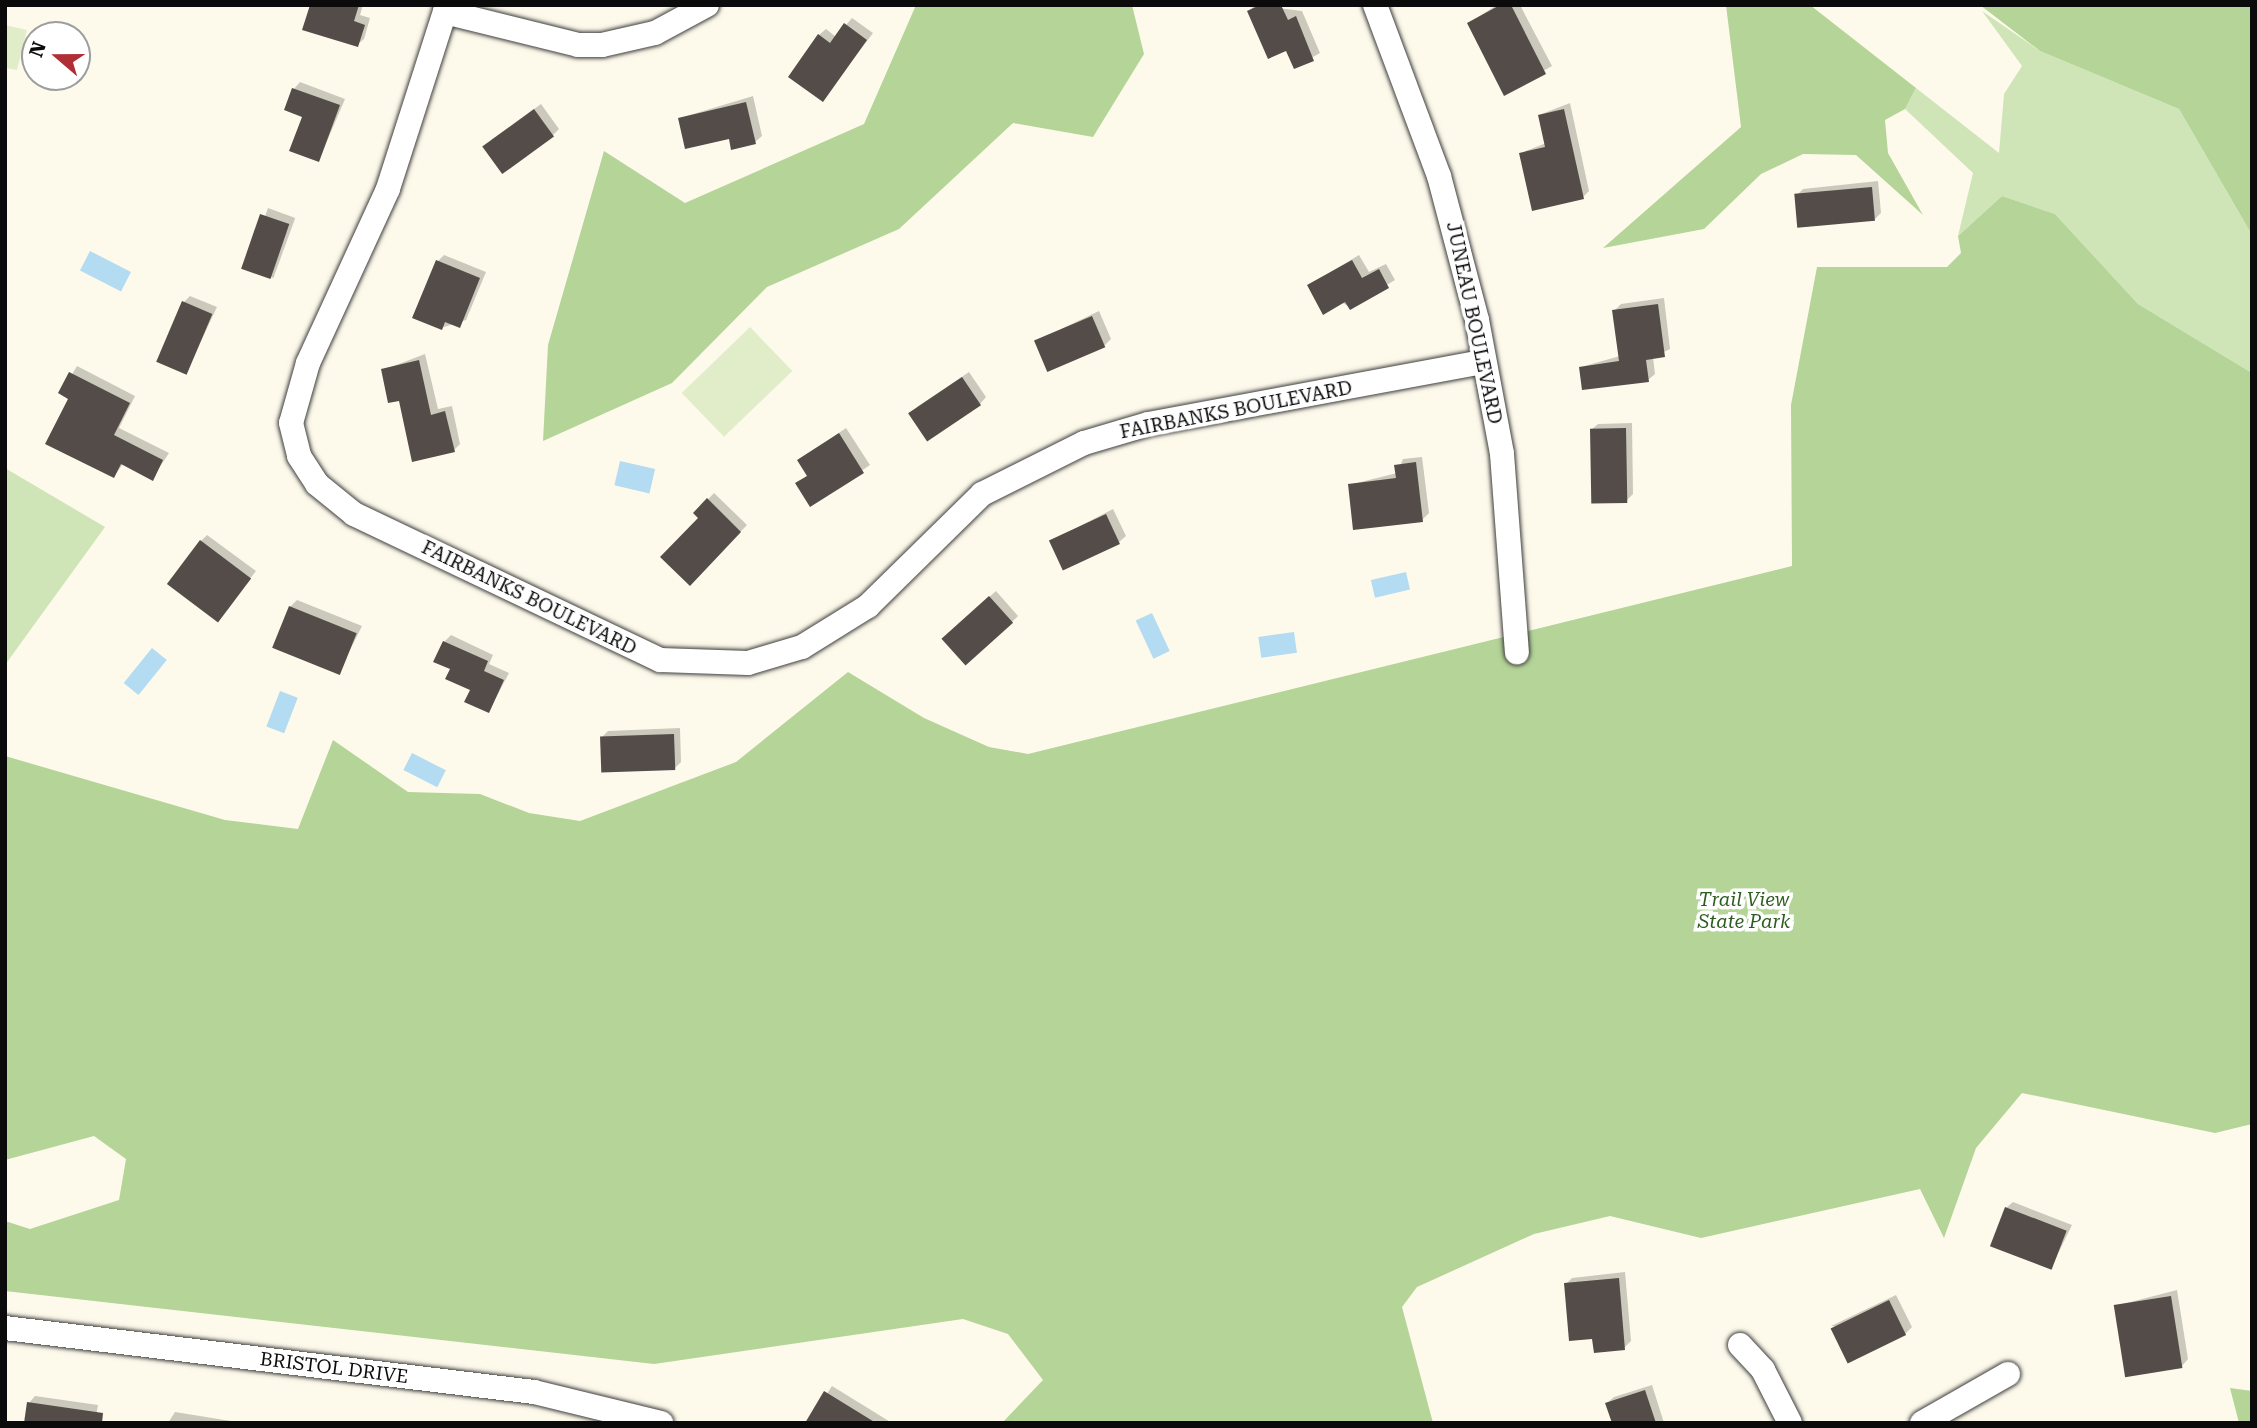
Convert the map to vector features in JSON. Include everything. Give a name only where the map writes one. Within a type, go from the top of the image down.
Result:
[{"type":"street","points":[[446,8],[578,45],[602,45],[655,33],[707,5]]},
{"type":"street","name":"JUNEAU BOULEVARD","points":[[1376,5],[1439,176],[1483,362],[1502,454],[1517,652]]},
{"type":"street","name":"FAIRBANKS BOULEVARD","points":[[446,8],[388,189],[308,363],[291,423],[299,456],[317,484],[355,514],[660,660],[748,663],[802,647],[868,606],[982,494],[1084,443],[1148,424],[1483,362]]},
{"type":"street","name":"BRISTOL DRIVE","points":[[5,1328],[534,1392],[661,1423]]},
{"type":"street","points":[[1740,1345],[1763,1370],[1790,1423]]},
{"type":"street","points":[[1922,1423],[2008,1374]]},
{"type":"green space","points":[[916,5],[1132,5],[1144,54],[1093,137],[1013,123],[899,229],[767,287],[672,383],[543,441],[548,345],[604,151],[685,203],[864,124]]},
{"type":"green space","points":[[1726,5],[1810,5],[1916,88],[1905,109],[1885,120],[1888,153],[1923,215],[1856,155],[1803,154],[1761,174],[1704,229],[1603,248],[1741,127]]},
{"type":"green space","points":[[1980,5],[2252,5],[2252,235],[2179,109],[2040,51]]},
{"type":"green space","points":[[1982,11],[2040,51],[2179,109],[2252,235],[2252,373],[2138,304],[2055,214],[2002,196],[1958,236],[1973,173],[1905,109],[1916,88],[1999,153],[2004,94],[2022,66]]},
{"type":"green space","points":[[5,25],[21,29],[21,54],[17,70],[5,68]]},
{"type":"green space","name":"Trail View State Park","points":[[2002,196],[2055,214],[2138,304],[2252,373],[2252,1124],[2215,1133],[2022,1093],[1976,1148],[1944,1238],[1920,1189],[1701,1238],[1610,1216],[1534,1234],[1417,1287],[1402,1307],[1433,1423],[1002,1423],[1043,1380],[1008,1334],[963,1319],[654,1364],[5,1291],[5,1221],[30,1229],[119,1200],[126,1159],[94,1136],[5,1160],[5,756],[225,820],[298,829],[333,740],[408,792],[480,794],[529,813],[580,821],[736,762],[848,672],[924,718],[989,747],[1028,754],[1792,566],[1791,405],[1817,267],[1947,267],[1961,253],[1958,236]]},
{"type":"green space","points":[[750,327],[792,371],[724,437],[682,393]]},
{"type":"green space","points":[[5,468],[105,527],[5,665]]},
{"type":"green space","points":[[2230,1388],[2252,1391],[2252,1423],[2239,1423]]},
{"type":"water","points":[[90,251],[131,272],[121,291],[80,271]]},
{"type":"water","points":[[620,461],[655,469],[649,493],[614,485]]},
{"type":"water","points":[[1406,572],[1410,590],[1375,598],[1371,580]]},
{"type":"water","points":[[1152,613],[1170,651],[1153,659],[1136,621]]},
{"type":"water","points":[[1294,632],[1297,653],[1261,658],[1258,637]]},
{"type":"water","points":[[152,648],[167,660],[138,695],[124,683]]},
{"type":"water","points":[[280,691],[298,698],[284,733],[266,726]]},
{"type":"water","points":[[412,753],[446,770],[437,787],[403,770]]},
{"type":"building","points":[[310,5],[359,5],[354,21],[365,25],[358,47],[302,30]]},
{"type":"building","points":[[1260,5],[1281,5],[1288,20],[1296,16],[1314,61],[1294,69],[1286,51],[1268,59],[1247,11]]},
{"type":"building","points":[[1500,5],[1511,5],[1546,74],[1504,96],[1467,23]]},
{"type":"building","points":[[844,23],[867,40],[823,102],[788,77],[818,34],[830,43]]},
{"type":"building","points":[[292,88],[340,105],[319,162],[289,151],[302,117],[284,110]]},
{"type":"building","points":[[746,102],[756,144],[731,150],[729,139],[685,149],[678,118]]},
{"type":"building","points":[[534,109],[554,137],[502,174],[482,147]]},
{"type":"building","points":[[1564,109],[1584,199],[1532,211],[1519,153],[1545,147],[1538,115]]},
{"type":"building","points":[[1872,187],[1875,221],[1797,228],[1794,194]]},
{"type":"building","points":[[260,214],[289,224],[270,279],[241,269]]},
{"type":"building","points":[[436,260],[480,278],[460,328],[445,322],[442,330],[412,318]]},
{"type":"building","points":[[1352,260],[1362,278],[1379,269],[1389,288],[1350,310],[1345,302],[1323,315],[1307,285]]},
{"type":"building","points":[[182,301],[212,314],[187,375],[156,362]]},
{"type":"building","points":[[1658,304],[1665,357],[1646,360],[1649,382],[1582,390],[1579,367],[1619,361],[1612,310]]},
{"type":"building","points":[[1092,316],[1105,347],[1047,372],[1034,341]]},
{"type":"building","points":[[419,360],[431,415],[445,411],[455,452],[412,462],[399,401],[388,403],[381,369]]},
{"type":"building","points":[[69,372],[130,403],[114,435],[163,460],[153,481],[121,464],[114,478],[45,444],[68,399],[58,393]]},
{"type":"building","points":[[962,377],[981,405],[927,442],[908,413]]},
{"type":"building","points":[[1626,428],[1627,503],[1591,504],[1590,429]]},
{"type":"building","points":[[839,433],[864,473],[810,507],[795,483],[807,476],[797,460]]},
{"type":"building","points":[[1416,462],[1423,522],[1353,530],[1348,484],[1396,478],[1394,465]]},
{"type":"building","points":[[707,498],[741,532],[690,586],[660,557],[698,518],[693,513]]},
{"type":"building","points":[[1106,514],[1120,544],[1063,571],[1049,541]]},
{"type":"building","points":[[200,540],[251,579],[218,622],[167,584]]},
{"type":"building","points":[[989,596],[1013,623],[966,666],[941,639]]},
{"type":"building","points":[[289,606],[357,633],[340,675],[272,648]]},
{"type":"building","points":[[443,641],[488,661],[484,671],[504,680],[489,713],[464,702],[470,690],[445,679],[450,669],[433,662]]},
{"type":"building","points":[[674,734],[675,770],[601,773],[600,737]]},
{"type":"building","points":[[2005,1207],[2067,1231],[2052,1270],[1990,1246]]},
{"type":"building","points":[[1619,1278],[1625,1350],[1594,1353],[1592,1339],[1569,1341],[1564,1283]]},
{"type":"building","points":[[2171,1296],[2182,1368],[2125,1377],[2114,1305]]},
{"type":"building","points":[[1889,1300],[1906,1335],[1848,1364],[1831,1328]]},
{"type":"building","points":[[1645,1390],[1656,1423],[1612,1423],[1605,1403]]},
{"type":"building","points":[[824,1391],[876,1423],[805,1423]]},
{"type":"building","points":[[27,1402],[103,1413],[102,1423],[24,1423]]}]
